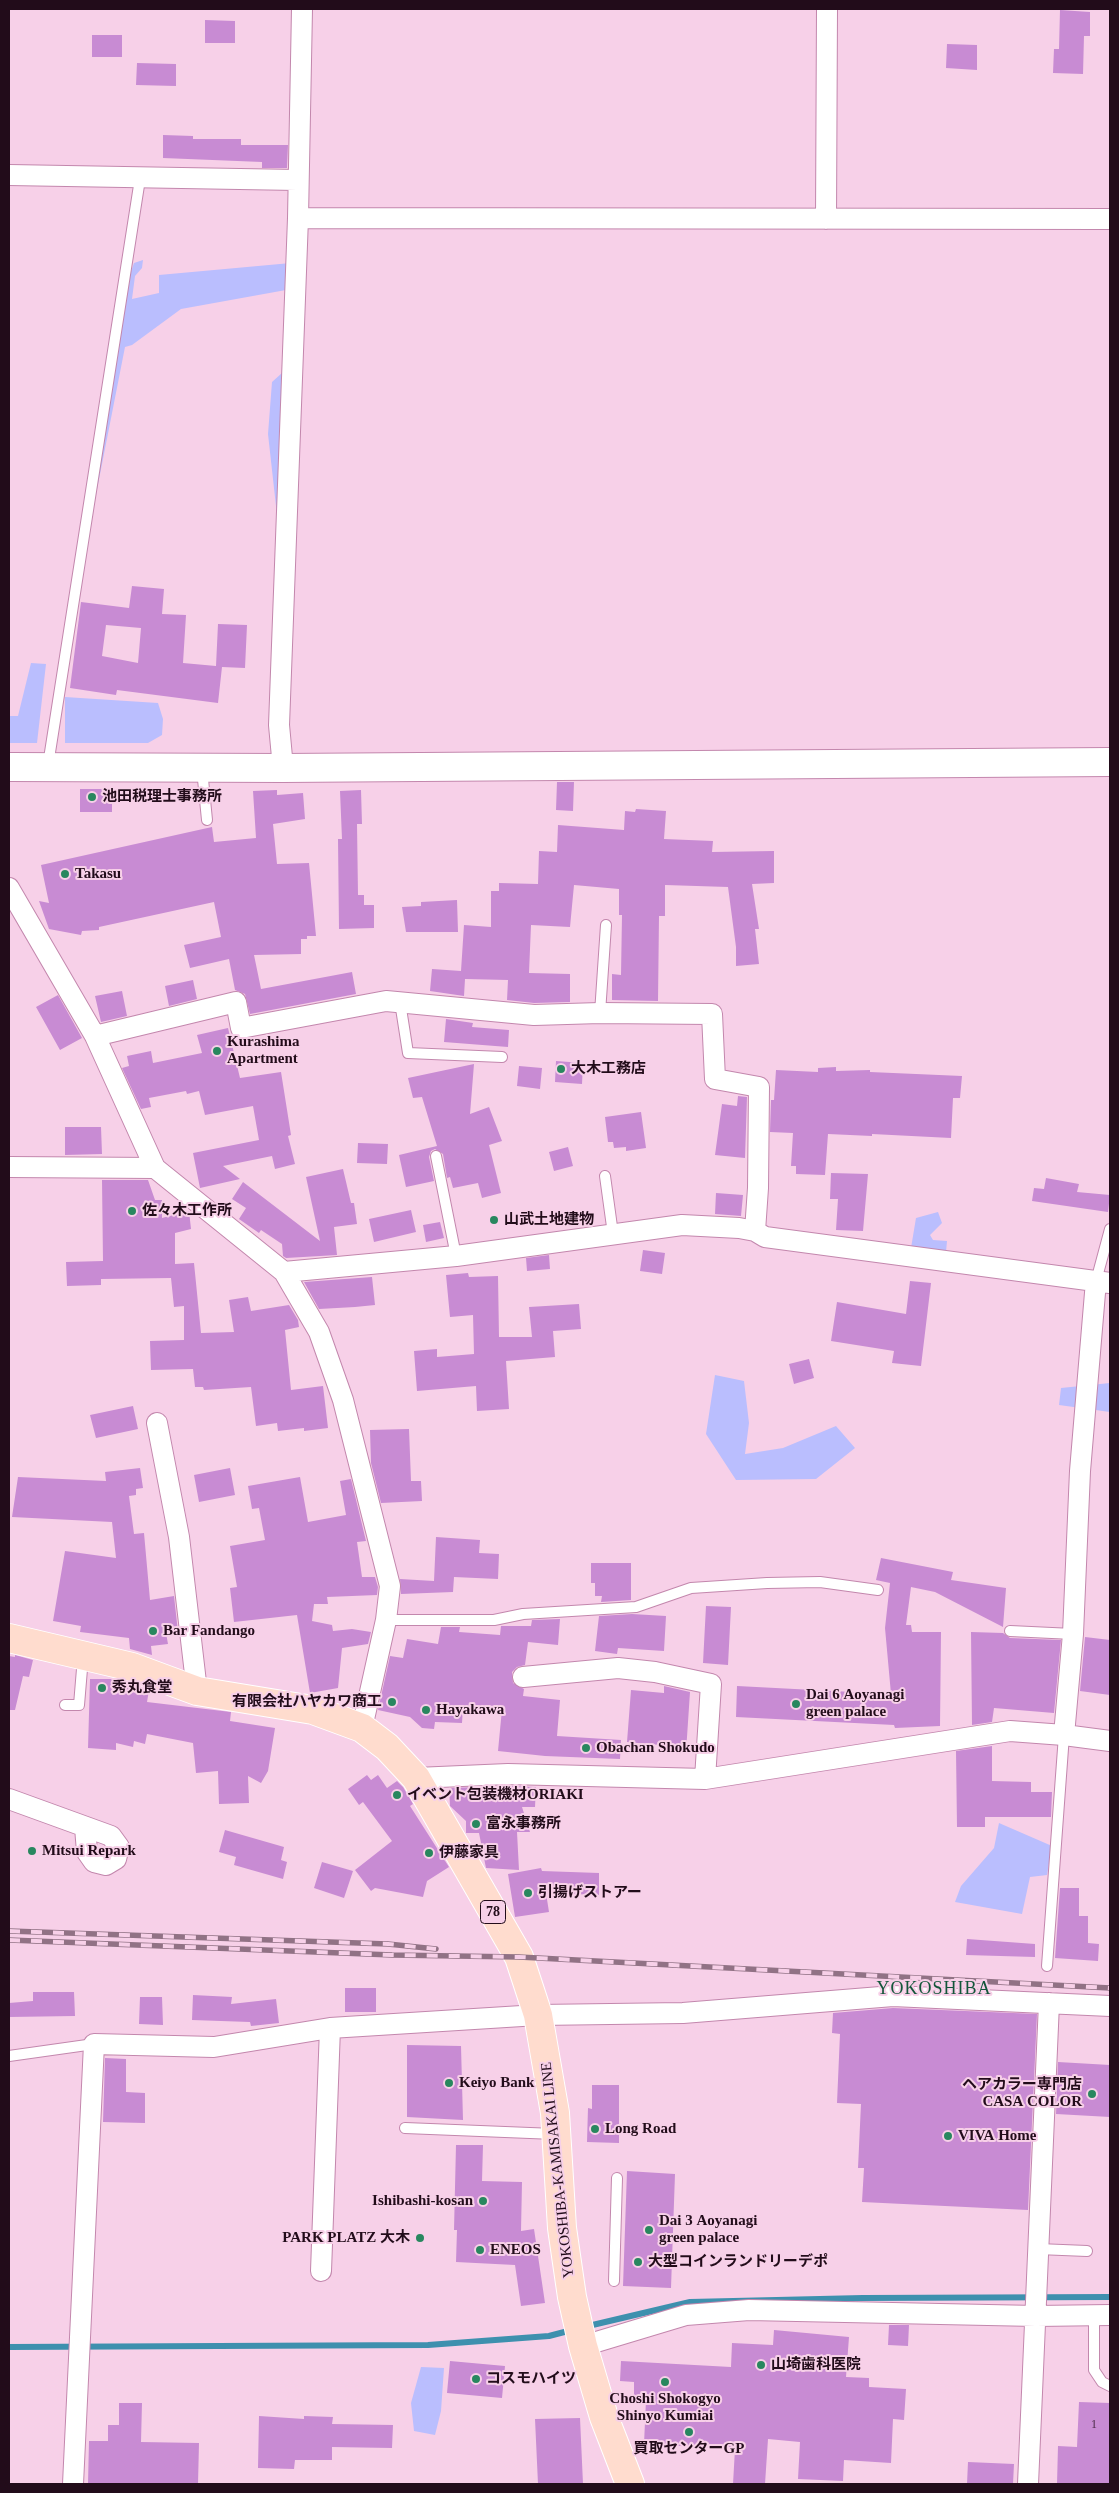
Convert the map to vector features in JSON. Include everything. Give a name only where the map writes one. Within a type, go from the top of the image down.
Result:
[{"type":"main road","name":"YOKOSHIBA-KAMISAKAI LINE","points":[[9,1638],[132,1667],[197,1691],[314,1710],[362,1728],[387,1747],[416,1778],[519,1956],[538,2015],[554,2113],[562,2228],[583,2346],[604,2417],[630,2484]]},
{"type":"street","points":[[282,768],[279,725],[298,218],[297,180],[302,9]]},
{"type":"street","points":[[826,219],[827,9]]},
{"type":"street","points":[[9,175],[140,179],[297,180]]},
{"type":"street","points":[[298,218],[1110,219]]},
{"type":"street","points":[[9,767],[282,768],[1110,762]]},
{"type":"street","points":[[9,888],[96,1036],[155,1168],[284,1272],[319,1332],[343,1400],[390,1586],[386,1620],[362,1728]]},
{"type":"street","points":[[96,1036],[236,1002],[241,1028],[386,1001],[534,1015],[600,1013],[712,1014],[715,1079],[759,1087],[758,1188],[755,1231]]},
{"type":"street","points":[[9,1167],[155,1168]]},
{"type":"street","points":[[284,1272],[456,1256],[682,1225],[755,1231],[765,1237],[1103,1282],[1080,1471],[1073,1634],[1064,1735]]},
{"type":"street","points":[[157,1423],[179,1537],[197,1691]]},
{"type":"street","points":[[523,1677],[618,1668],[655,1672],[712,1684],[705,1779]]},
{"type":"street","points":[[416,1778],[508,1774],[705,1779],[1010,1731],[1110,1741]]},
{"type":"street","points":[[9,1799],[85,1827]]},
{"type":"street","points":[[73,2484],[94,2044],[214,2046],[330,2028],[538,2015],[683,2013],[892,1996],[1110,2006]]},
{"type":"street","points":[[1028,2484],[1038,2284],[1048,2003]]},
{"type":"street","points":[[321,2271],[330,2028]]},
{"type":"street","points":[[583,2346],[686,2315],[749,2310],[1102,2315]]},
{"type":"lane","points":[[47,767],[140,179]]},
{"type":"lane","points":[[202,768],[207,820]]},
{"type":"lane","points":[[600,1013],[606,926]]},
{"type":"lane","points":[[400,1002],[408,1053],[502,1057]]},
{"type":"lane","points":[[436,1156],[456,1256]]},
{"type":"lane","points":[[605,1176],[613,1234]]},
{"type":"lane","points":[[1103,1282],[1110,1229]]},
{"type":"lane","points":[[386,1620],[494,1620],[523,1614],[636,1606],[692,1588],[767,1583],[820,1582],[878,1590]]},
{"type":"lane","points":[[1010,1631],[1073,1634]]},
{"type":"lane","points":[[65,1705],[79,1705],[83,1656]]},
{"type":"lane","points":[[1047,1966],[1064,1735]]},
{"type":"lane","points":[[9,2056],[94,2044]]},
{"type":"lane","points":[[405,2128],[556,2134]]},
{"type":"lane","points":[[614,2281],[617,2178]]},
{"type":"lane","points":[[1038,2248],[1088,2250]]},
{"type":"lane","points":[[1102,2315],[1094,2370],[1102,2382],[1110,2386]]},
{"type":"shaded area","points":[[143,260],[142,268],[135,276],[132,299],[159,293],[159,275],[291,263],[281,517],[277,515],[268,434],[272,382],[282,373],[286,290],[181,309],[132,345],[125,347],[90,525],[126,286],[134,263]]},
{"type":"shaded area","points":[[31,663],[46,664],[37,743],[9,743],[9,716],[18,716]]},
{"type":"shaded area","points":[[65,697],[158,703],[163,719],[162,735],[148,743],[65,743]]},
{"type":"shaded area","points":[[938,1212],[942,1223],[930,1235],[933,1240],[947,1241],[946,1252],[911,1248],[916,1218]]},
{"type":"shaded area","points":[[715,1375],[744,1381],[749,1423],[745,1454],[783,1448],[836,1426],[855,1448],[816,1479],[736,1480],[706,1434]]},
{"type":"shaded area","points":[[1110,1383],[1110,1412],[1059,1405],[1061,1388]]},
{"type":"shaded area","points":[[999,1823],[1052,1846],[1047,1875],[1030,1877],[1022,1914],[955,1902],[961,1886],[994,1848]]},
{"type":"shaded area","points":[[421,2367],[444,2368],[441,2411],[435,2435],[414,2431],[411,2403]]},
{"type":"building","points":[[1060,10],[1090,12],[1090,36],[1084,36],[1083,74],[1053,73],[1054,49],[1059,49]]},
{"type":"building","points":[[205,20],[235,21],[235,43],[205,43]]},
{"type":"building","points":[[92,35],[122,35],[122,57],[92,57]]},
{"type":"building","points":[[947,44],[977,45],[977,70],[946,68]]},
{"type":"building","points":[[137,63],[176,64],[176,86],[136,85]]},
{"type":"building","points":[[163,135],[193,136],[193,139],[241,139],[241,145],[288,145],[287,168],[262,168],[262,162],[163,158]]},
{"type":"building","points":[[132,586],[164,589],[162,614],[186,615],[183,663],[216,666],[218,624],[247,625],[245,668],[222,667],[218,703],[117,690],[116,695],[70,688],[81,602],[129,608]],"holes":[[[106,625],[141,628],[138,663],[102,656]]]},
{"type":"building","points":[[557,782],[574,782],[573,811],[556,810]]},
{"type":"building","points":[[80,789],[112,789],[112,812],[80,812]]},
{"type":"building","points":[[277,790],[277,795],[303,793],[305,819],[273,824],[277,864],[309,863],[316,936],[307,936],[307,939],[301,939],[301,954],[254,955],[261,989],[352,972],[356,994],[250,1014],[245,994],[235,990],[229,959],[190,968],[184,945],[221,937],[214,902],[99,927],[99,930],[82,931],[81,935],[49,929],[39,901],[49,903],[41,865],[212,827],[214,842],[256,838],[253,791]]},
{"type":"building","points":[[361,790],[362,824],[357,824],[358,895],[364,895],[364,905],[374,905],[374,928],[339,929],[338,839],[342,839],[340,791]]},
{"type":"building","points":[[636,809],[666,811],[664,839],[713,841],[712,852],[774,851],[774,883],[752,884],[759,929],[755,929],[759,964],[736,966],[736,947],[728,887],[665,885],[665,916],[659,916],[658,1001],[612,1000],[612,974],[621,975],[622,915],[619,915],[619,889],[574,885],[570,927],[531,925],[529,973],[570,974],[570,1002],[534,1003],[507,1000],[508,980],[465,979],[464,996],[430,991],[432,969],[461,971],[464,925],[491,927],[491,891],[499,891],[499,883],[538,884],[539,851],[557,852],[558,825],[624,830],[625,811],[635,812]]},
{"type":"building","points":[[457,900],[458,932],[406,932],[402,907],[421,906],[421,902]]},
{"type":"building","points":[[193,980],[197,999],[169,1006],[165,986]]},
{"type":"building","points":[[122,991],[127,1016],[101,1022],[95,996]]},
{"type":"building","points":[[58,995],[82,1038],[60,1050],[36,1007]]},
{"type":"building","points":[[446,1019],[473,1023],[472,1027],[509,1030],[508,1047],[444,1042]]},
{"type":"building","points":[[228,1028],[240,1078],[281,1072],[291,1135],[288,1136],[295,1164],[275,1169],[272,1156],[223,1166],[240,1179],[200,1188],[193,1153],[259,1140],[253,1106],[205,1115],[199,1091],[187,1094],[186,1091],[149,1098],[151,1107],[141,1109],[122,1068],[129,1066],[127,1056],[151,1051],[153,1063],[202,1053],[197,1035]]},
{"type":"building","points":[[556,1061],[583,1063],[582,1084],[555,1082]]},
{"type":"building","points":[[474,1064],[470,1114],[489,1107],[502,1141],[489,1145],[501,1193],[482,1198],[478,1183],[453,1188],[450,1177],[447,1178],[443,1154],[435,1149],[431,1151],[429,1157],[434,1181],[406,1187],[399,1155],[437,1146],[422,1097],[413,1098],[408,1078]]},
{"type":"building","points":[[519,1066],[542,1068],[540,1089],[517,1086]]},
{"type":"building","points":[[836,1067],[836,1071],[870,1070],[870,1072],[962,1076],[960,1098],[953,1098],[951,1138],[828,1134],[825,1175],[796,1174],[796,1166],[791,1166],[793,1133],[770,1132],[771,1100],[774,1100],[776,1070],[818,1072],[818,1068]]},
{"type":"building","points":[[738,1096],[747,1097],[745,1158],[715,1155],[722,1104],[737,1106]]},
{"type":"building","points":[[641,1112],[646,1148],[626,1151],[626,1147],[614,1148],[613,1142],[608,1142],[605,1117]]},
{"type":"building","points":[[65,1127],[101,1127],[102,1154],[65,1155]]},
{"type":"building","points":[[358,1143],[388,1144],[387,1164],[357,1163]]},
{"type":"building","points":[[568,1147],[573,1166],[554,1171],[549,1152]]},
{"type":"building","points":[[343,1169],[351,1203],[354,1203],[357,1224],[334,1227],[337,1255],[286,1258],[283,1256],[282,1244],[261,1230],[259,1233],[239,1219],[246,1208],[232,1199],[243,1182],[320,1241],[306,1177]]},
{"type":"building","points":[[831,1173],[868,1174],[863,1231],[836,1230],[838,1199],[830,1199]]},
{"type":"building","points":[[1046,1178],[1079,1184],[1077,1192],[1110,1195],[1108,1212],[1032,1201],[1034,1188],[1044,1189]]},
{"type":"building","points":[[102,1180],[148,1180],[155,1200],[162,1200],[162,1218],[189,1211],[191,1229],[175,1233],[175,1264],[194,1263],[201,1333],[234,1332],[229,1300],[248,1297],[251,1311],[289,1305],[298,1320],[299,1327],[285,1330],[291,1390],[323,1386],[328,1428],[304,1431],[304,1428],[278,1431],[277,1423],[256,1426],[251,1387],[204,1390],[203,1387],[195,1387],[193,1369],[151,1370],[150,1341],[184,1340],[184,1306],[174,1307],[171,1278],[101,1279],[101,1285],[67,1286],[66,1262],[103,1261]]},
{"type":"building","points":[[716,1193],[743,1195],[741,1216],[715,1214]]},
{"type":"building","points":[[411,1210],[416,1232],[374,1242],[369,1219]]},
{"type":"building","points":[[440,1222],[444,1238],[426,1242],[423,1225]]},
{"type":"building","points":[[643,1250],[665,1253],[662,1274],[640,1271]]},
{"type":"building","points":[[549,1255],[550,1269],[527,1271],[526,1258]]},
{"type":"building","points":[[468,1273],[469,1277],[498,1276],[499,1337],[532,1337],[529,1307],[579,1304],[581,1329],[553,1331],[555,1357],[506,1361],[509,1409],[477,1411],[476,1386],[417,1391],[414,1351],[437,1349],[437,1357],[474,1354],[473,1315],[450,1317],[446,1275]]},
{"type":"building","points":[[372,1277],[375,1305],[355,1307],[319,1309],[304,1282]]},
{"type":"building","points":[[910,1281],[931,1283],[921,1366],[892,1363],[894,1351],[831,1341],[837,1302],[906,1314]]},
{"type":"building","points":[[809,1359],[814,1378],[794,1384],[789,1364]]},
{"type":"building","points":[[133,1406],[138,1429],[96,1438],[90,1415]]},
{"type":"building","points":[[409,1429],[411,1481],[421,1481],[422,1501],[381,1503],[371,1463],[370,1430]]},
{"type":"building","points":[[140,1468],[143,1488],[136,1489],[136,1495],[129,1496],[134,1534],[144,1533],[150,1600],[174,1596],[178,1632],[166,1633],[168,1644],[151,1646],[152,1655],[130,1649],[129,1638],[80,1632],[81,1626],[53,1621],[65,1551],[116,1558],[112,1522],[12,1517],[18,1477],[106,1481],[105,1472]]},
{"type":"building","points":[[230,1468],[235,1495],[199,1502],[194,1475]]},
{"type":"building","points":[[300,1477],[308,1522],[346,1515],[340,1481],[351,1479],[366,1541],[357,1542],[362,1577],[375,1577],[378,1587],[377,1595],[327,1597],[328,1604],[314,1604],[312,1621],[332,1625],[333,1631],[352,1629],[371,1632],[368,1644],[342,1648],[338,1688],[310,1693],[297,1615],[234,1622],[230,1588],[237,1587],[230,1546],[265,1540],[259,1508],[252,1509],[248,1486]]},
{"type":"building","points":[[436,1537],[480,1540],[479,1553],[499,1554],[498,1579],[454,1577],[453,1592],[401,1594],[400,1579],[434,1581]]},
{"type":"building","points":[[881,1558],[953,1572],[951,1580],[1006,1588],[1003,1627],[935,1592],[911,1587],[906,1625],[911,1625],[912,1632],[941,1632],[940,1726],[895,1728],[894,1725],[736,1717],[737,1686],[891,1694],[885,1628],[890,1583],[876,1580]]},
{"type":"building","points":[[591,1563],[631,1563],[631,1600],[601,1602],[602,1596],[595,1596],[595,1583],[591,1583]]},
{"type":"building","points":[[706,1606],[731,1607],[728,1665],[703,1663]]},
{"type":"building","points":[[632,1614],[666,1616],[664,1651],[618,1648],[617,1654],[595,1651],[599,1616]]},
{"type":"building","points":[[560,1619],[558,1645],[528,1642],[525,1665],[517,1667],[512,1672],[513,1683],[524,1689],[523,1696],[560,1700],[557,1736],[621,1740],[620,1759],[545,1756],[498,1751],[502,1709],[463,1706],[462,1723],[435,1722],[434,1729],[422,1728],[410,1717],[378,1710],[390,1656],[403,1658],[407,1639],[438,1644],[441,1627],[460,1627],[459,1632],[500,1635],[501,1626],[531,1626],[532,1620]]},
{"type":"building","points":[[971,1632],[1003,1633],[1010,1638],[1061,1640],[1054,1713],[994,1708],[992,1722],[972,1725]]},
{"type":"building","points":[[1085,1637],[1110,1640],[1110,1695],[1080,1691]]},
{"type":"building","points":[[15,1655],[33,1660],[29,1677],[23,1676],[15,1710],[9,1710],[9,1656],[15,1657]]},
{"type":"building","points":[[90,1679],[116,1679],[119,1680],[119,1684],[149,1690],[147,1702],[231,1712],[230,1721],[275,1728],[268,1771],[261,1783],[248,1776],[249,1803],[219,1804],[218,1771],[196,1773],[193,1743],[147,1734],[145,1744],[134,1741],[133,1747],[116,1743],[116,1750],[88,1748]]},
{"type":"building","points":[[664,1686],[690,1692],[686,1752],[660,1750],[660,1745],[627,1742],[631,1690],[664,1693]]},
{"type":"building","points":[[992,1746],[992,1781],[1031,1782],[1031,1792],[1052,1792],[1051,1817],[985,1817],[985,1827],[957,1827],[956,1751]]},
{"type":"building","points":[[367,1775],[371,1780],[378,1775],[387,1788],[397,1781],[403,1787],[413,1804],[410,1806],[449,1867],[427,1881],[423,1897],[375,1888],[371,1891],[355,1870],[392,1841],[363,1802],[359,1805],[348,1789]]},
{"type":"building","points":[[536,1787],[535,1807],[522,1807],[530,1832],[517,1832],[519,1870],[486,1868],[479,1833],[466,1833],[466,1821],[450,1806],[449,1788]]},
{"type":"building","points":[[225,1830],[284,1847],[281,1860],[287,1862],[283,1879],[234,1865],[236,1857],[219,1852]]},
{"type":"building","points":[[322,1862],[353,1871],[344,1898],[314,1888]]},
{"type":"building","points":[[541,1868],[542,1871],[599,1873],[599,1895],[546,1893],[549,1912],[515,1917],[508,1874]]},
{"type":"building","points":[[1060,1888],[1079,1888],[1079,1916],[1088,1916],[1088,1943],[1099,1944],[1098,1961],[1055,1958]]},
{"type":"building","points":[[967,1939],[1035,1944],[1035,1957],[966,1955]]},
{"type":"building","points":[[345,1988],[376,1988],[376,2012],[345,2012]]},
{"type":"building","points":[[33,1992],[74,1992],[75,2016],[9,2017],[9,2003],[33,2001]]},
{"type":"building","points":[[193,1995],[232,1997],[231,2004],[276,1999],[279,2023],[251,2026],[250,2022],[192,2020]]},
{"type":"building","points":[[140,1997],[162,1997],[163,2025],[139,2024]]},
{"type":"building","name":"VIVA Home","points":[[893,2008],[1037,2014],[1028,2210],[862,2202],[864,2168],[858,2168],[861,2104],[837,2103],[840,2034],[832,2033],[833,2013]]},
{"type":"building","points":[[407,2045],[461,2046],[463,2120],[407,2117]]},
{"type":"building","points":[[105,2058],[126,2059],[126,2092],[145,2093],[145,2123],[103,2122]]},
{"type":"building","points":[[1058,2062],[1110,2065],[1110,2117],[1056,2114]]},
{"type":"building","points":[[592,2085],[619,2085],[619,2143],[587,2142],[588,2108],[592,2109]]},
{"type":"building","points":[[456,2145],[483,2145],[482,2181],[522,2182],[521,2231],[534,2229],[545,2303],[521,2306],[515,2265],[456,2262],[457,2230],[454,2230]]},
{"type":"building","name":"Dai 3 Aoyanagi green palace","points":[[627,2171],[675,2174],[671,2288],[623,2286]]},
{"type":"building","points":[[889,2325],[909,2325],[908,2346],[888,2345]]},
{"type":"building","points":[[774,2330],[849,2337],[846,2377],[869,2378],[869,2387],[906,2389],[904,2420],[893,2419],[891,2463],[844,2460],[843,2481],[798,2479],[800,2442],[768,2439],[765,2484],[733,2484],[735,2449],[644,2444],[646,2400],[634,2399],[634,2382],[620,2381],[621,2361],[731,2367],[732,2343],[773,2345]]},
{"type":"building","name":"コスモハイツ","points":[[450,2361],[505,2366],[502,2398],[447,2393]]},
{"type":"building","points":[[1079,2402],[1110,2403],[1110,2484],[1057,2484],[1058,2446],[1077,2447]]},
{"type":"building","points":[[119,2403],[142,2403],[141,2442],[199,2443],[198,2484],[88,2484],[89,2441],[108,2441],[108,2425],[119,2425]]},
{"type":"building","points":[[259,2416],[304,2419],[304,2416],[333,2417],[332,2424],[393,2425],[392,2448],[332,2447],[332,2460],[295,2460],[294,2469],[258,2468]]},
{"type":"building","points":[[580,2418],[583,2484],[538,2484],[535,2419]]},
{"type":"building","points":[[968,2462],[1014,2464],[1013,2484],[967,2484]]},
{"type":"waterway","points":[[584,2327],[690,2302],[863,2298],[1110,2297]]},
{"type":"waterway","points":[[9,2347],[428,2345],[549,2336],[572,2330]]},
{"type":"railway","points":[[9,1931],[388,1944],[436,1949]]},
{"type":"railway","points":[[9,1940],[392,1955],[519,1957],[1110,1988]]},
{"type":"place","name":"池田税理士事務所","points":[[92,797]]},
{"type":"place","name":"Takasu","points":[[65,874]]},
{"type":"place","name":"Kurashima Apartment","points":[[217,1051]]},
{"type":"place","name":"大木工務店","points":[[561,1069]]},
{"type":"place","name":"佐々木工作所","points":[[132,1211]]},
{"type":"place","name":"山武土地建物","points":[[494,1220]]},
{"type":"place","name":"Bar Fandango","points":[[153,1631]]},
{"type":"place","name":"秀丸食堂","points":[[102,1688]]},
{"type":"place","name":"有限会社ハヤカワ商工","points":[[392,1702]]},
{"type":"place","name":"Dai 6 Aoyanagi green palace","points":[[796,1704]]},
{"type":"place","name":"Hayakawa","points":[[426,1710]]},
{"type":"place","name":"Obachan Shokudo","points":[[586,1748]]},
{"type":"place","name":"イベント包装機材ORIAKI","points":[[397,1795]]},
{"type":"place","name":"富永事務所","points":[[476,1824]]},
{"type":"place","name":"Mitsui Repark","points":[[32,1851]]},
{"type":"place","name":"伊藤家具","points":[[429,1853]]},
{"type":"place","name":"引揚げストアー","points":[[528,1893]]},
{"type":"place","name":"Keiyo Bank","points":[[449,2083]]},
{"type":"place","name":"ヘアカラー専門店 CASA COLOR","points":[[1092,2094]]},
{"type":"place","name":"Long Road","points":[[595,2129]]},
{"type":"place","name":"VIVA Home","points":[[948,2136]]},
{"type":"place","name":"Ishibashi-kosan","points":[[483,2201]]},
{"type":"place","name":"Dai 3 Aoyanagi green palace","points":[[649,2230]]},
{"type":"place","name":"PARK PLATZ 大木","points":[[420,2238]]},
{"type":"place","name":"ENEOS","points":[[480,2250]]},
{"type":"place","name":"大型コインランドリーデポ","points":[[638,2262]]},
{"type":"place","name":"山埼歯科医院","points":[[761,2365]]},
{"type":"place","name":"コスモハイツ","points":[[476,2379]]},
{"type":"place","name":"Choshi Shokogyo Shinyo Kumiai","points":[[665,2382]]},
{"type":"place","name":"買取センターGP","points":[[689,2432]]},
{"type":"district","name":"YOKOSHIBA","points":[[934,1989]]}]
